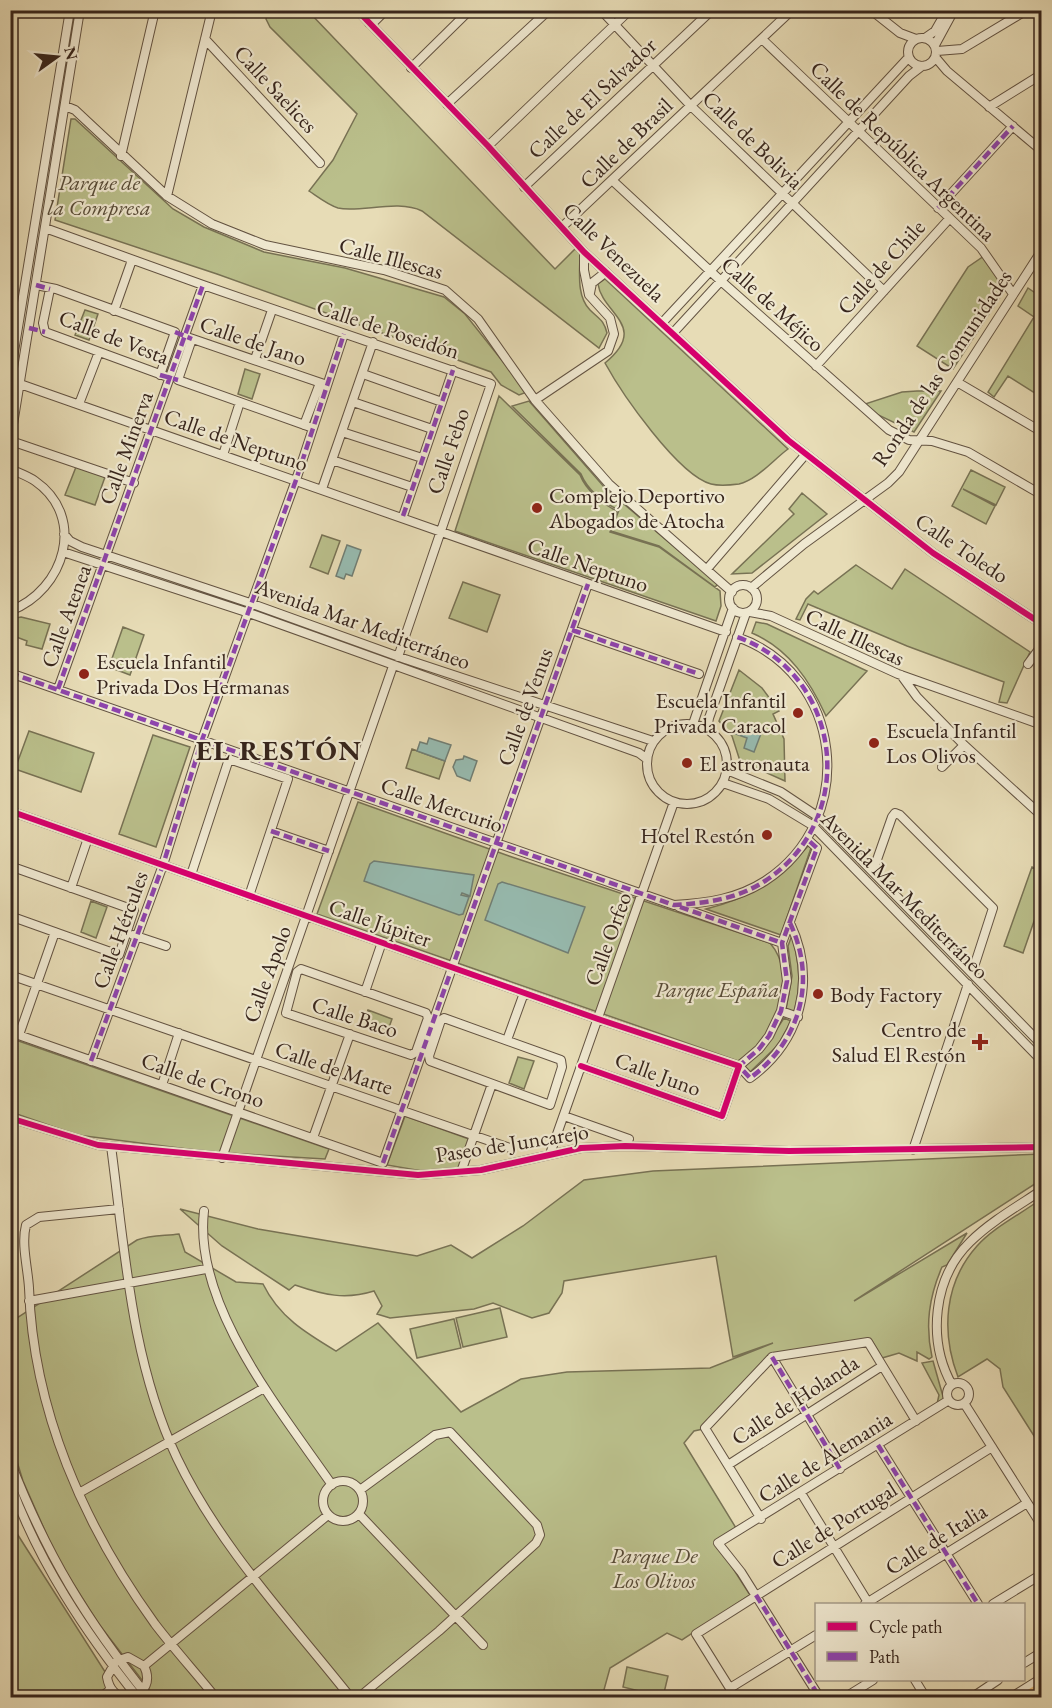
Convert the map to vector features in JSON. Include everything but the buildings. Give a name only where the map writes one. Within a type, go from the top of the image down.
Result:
[{"type":"highway","points":[[1024,1698],[1041,1687]]},
{"type":"highway","points":[[1038,1698],[1041,1695]]},
{"type":"street","points":[[10,376],[70,10]]},
{"type":"street","points":[[80,10],[11,442],[134,483]]},
{"type":"street","points":[[121,156],[155,10]]},
{"type":"street","points":[[167,196],[212,10]]},
{"type":"street","name":"Calle Venezuela","points":[[357,10],[488,146],[584,252],[806,454],[864,500]]},
{"type":"street","points":[[370,22],[379,10]]},
{"type":"street","points":[[370,22],[375,21],[387,10]]},
{"type":"street","points":[[411,68],[470,10]]},
{"type":"street","points":[[447,104],[549,10]]},
{"type":"street","name":"Calle de Bolivia","points":[[601,10],[692,106],[884,291]]},
{"type":"street","points":[[488,146],[630,10]]},
{"type":"street","name":"Calle de El Salvador","points":[[524,187],[712,10]]},
{"type":"street","name":"Calle de Brasil","points":[[562,227],[614,181],[792,10]]},
{"type":"street","points":[[872,10],[900,33],[916,39],[925,38],[935,31],[947,10]]},
{"type":"street","points":[[673,333],[909,75],[925,66],[936,51],[954,10]]},
{"type":"street","points":[[936,51],[962,49],[1027,10]]},
{"type":"street","points":[[900,33],[914,64],[947,71]]},
{"type":"street","points":[[925,38],[936,51],[947,71],[1041,150]]},
{"type":"street","name":"Calle Saelices","points":[[206,39],[320,163]]},
{"type":"street","name":"Calle de República Argentina","points":[[762,39],[981,248],[1013,294]]},
{"type":"street","points":[[662,323],[848,123],[909,53],[916,39]]},
{"type":"street","points":[[989,107],[1041,74]]},
{"type":"street","name":"Calle Illescas","points":[[65,106],[75,110],[121,156],[167,196],[212,224],[265,245],[384,270],[446,290],[478,319],[535,400],[609,484],[732,592]]},
{"type":"street","points":[[938,207],[1013,126]]},
{"type":"street","name":"Calle de Méjico","points":[[614,181],[721,281],[889,430],[917,442],[932,441],[968,452],[1041,495]]},
{"type":"street","name":"Calle de Chile","points":[[816,366],[949,219]]},
{"type":"street","name":"Calle de Poseidón","points":[[45,228],[202,285],[491,384]]},
{"type":"street","name":"Ronda de las Comunidades","points":[[751,588],[804,544],[899,472],[1041,250]]},
{"type":"street","points":[[535,400],[608,351],[614,334],[610,318],[590,295],[584,270],[584,252]]},
{"type":"street","points":[[114,311],[132,260]]},
{"type":"street","points":[[590,295],[592,283],[606,272]]},
{"type":"street","name":"Calle de Jano","points":[[36,285],[323,384]]},
{"type":"street","points":[[188,337],[202,285]]},
{"type":"street","name":"Calle de Vesta","points":[[50,289],[43,322],[45,332],[308,427]]},
{"type":"street","points":[[255,359],[273,309]]},
{"type":"street","points":[[29,328],[45,332]]},
{"type":"street","name":"Calle de Jano","points":[[160,375],[175,332]]},
{"type":"street","points":[[323,384],[344,334]]},
{"type":"street","name":"Calle de Vesta","points":[[174,379],[188,337]]},
{"type":"street","points":[[322,489],[373,342]]},
{"type":"street","points":[[80,404],[99,352]]},
{"type":"street","points":[[403,516],[453,370]]},
{"type":"street","points":[[363,374],[442,402]]},
{"type":"street","name":"Calle Minerva","points":[[106,555],[152,429],[174,379]]},
{"type":"street","points":[[957,382],[1041,432]]},
{"type":"street","name":"Calle de Neptuno","points":[[20,384],[403,516],[439,531]]},
{"type":"street","name":"Calle Hércules","points":[[91,1061],[163,865],[202,740],[246,612],[296,480],[308,427],[323,384]]},
{"type":"street","name":"Calle Febo","points":[[398,657],[439,531],[491,384]]},
{"type":"street","points":[[223,455],[240,402]]},
{"type":"street","points":[[353,402],[432,429]]},
{"type":"street","points":[[342,432],[422,458]]},
{"type":"street","points":[[707,569],[806,454]]},
{"type":"street","points":[[332,460],[412,487]]},
{"type":"street","points":[[10,469],[36,482],[50,496],[60,514],[64,534],[63,552],[57,573],[44,591],[27,604],[10,611]]},
{"type":"street","name":"Calle Toledo","points":[[864,500],[933,553],[1041,624]]},
{"type":"street","name":"Calle Neptuno","points":[[439,531],[726,632]]},
{"type":"street","name":"Avenida Mar Mediterráneo","points":[[64,534],[70,542],[106,555],[250,603],[398,657],[653,741]]},
{"type":"street","name":"Avenida Mar Mediterráneo","points":[[63,552],[246,612],[639,753],[647,759]]},
{"type":"street","name":"Calle Atenea","points":[[58,689],[106,555]]},
{"type":"street","name":"Calle de Venus","points":[[383,1163],[588,584]]},
{"type":"street","points":[[693,724],[726,632],[733,608],[730,602],[732,592],[741,586],[751,588],[756,594],[757,602],[748,612],[737,637],[707,729]]},
{"type":"street","name":"Calle Illescas","points":[[757,602],[771,616]]},
{"type":"street","points":[[733,608],[748,612]]},
{"type":"street","name":"Calle Illescas","points":[[748,612],[771,616],[901,675],[917,697],[964,746],[1041,816]]},
{"type":"street","points":[[572,630],[699,674]]},
{"type":"street","points":[[674,905],[713,902],[758,885],[776,873],[807,839],[820,818],[827,771],[827,742],[815,706],[804,688],[770,655],[757,644],[737,637]]},
{"type":"street","points":[[1028,664],[1041,645]]},
{"type":"street","name":"Calle Apolo","points":[[222,1158],[393,666]]},
{"type":"street","name":"Calle Mercurio","points":[[10,673],[232,750],[290,775],[350,791],[782,943]]},
{"type":"street","points":[[901,675],[1041,725]]},
{"type":"street","name":"Calle Illescas","points":[[917,697],[927,684]]},
{"type":"street","points":[[693,724],[707,729],[723,746],[727,770],[723,783],[716,792],[697,803],[674,802],[666,798],[653,785],[647,759],[653,741],[671,727],[693,724]]},
{"type":"street","points":[[942,767],[964,746]]},
{"type":"street","points":[[191,875],[232,750]]},
{"type":"street","points":[[229,759],[290,775],[249,896]]},
{"type":"street","name":"Avenida Mar Mediterráneo","points":[[727,770],[781,792],[820,818],[1041,1045]]},
{"type":"street","name":"Avenida Mar Mediterráneo","points":[[723,783],[769,799],[797,814],[815,828],[1041,1061]]},
{"type":"street","name":"Calle Orfeo","points":[[550,1154],[643,896],[674,802]]},
{"type":"street","points":[[10,827],[13,811]]},
{"type":"street","name":"Calle Júpiter","points":[[13,811],[598,1019],[739,1066]]},
{"type":"street","points":[[873,871],[892,817],[895,813],[900,814],[993,908],[972,973]]},
{"type":"street","points":[[271,831],[328,851]]},
{"type":"street","points":[[70,888],[88,838]]},
{"type":"street","points":[[790,923],[804,965],[804,990],[798,1017],[776,1054],[750,1078],[739,1066],[759,1049],[769,1036],[781,1011],[787,974],[782,943],[817,848],[807,839]]},
{"type":"street","points":[[10,866],[134,910],[119,955],[10,916]]},
{"type":"street","points":[[19,1035],[55,932]]},
{"type":"street","points":[[126,933],[166,946]]},
{"type":"street","points":[[365,992],[382,942]]},
{"type":"street","name":"Calle Apolo","points":[[288,1014],[285,1009],[297,972],[301,969],[365,992]]},
{"type":"street","name":"Calle de Marte","points":[[10,975],[510,1148]]},
{"type":"street","points":[[913,1150],[968,984]]},
{"type":"street","name":"Calle Baco","points":[[288,1014],[411,1054],[416,1052],[428,1018],[426,1013],[365,992]]},
{"type":"street","points":[[507,1040],[524,993]]},
{"type":"street","points":[[781,1011],[798,1017]]},
{"type":"street","points":[[446,1018],[507,1040],[561,1060],[562,1067],[550,1105],[433,1063],[429,1056],[441,1020],[446,1018]]},
{"type":"street","name":"Calle de Crono","points":[[10,1032],[383,1163]]},
{"type":"street","points":[[162,1085],[179,1033]]},
{"type":"street","points":[[313,1138],[350,1034]]},
{"type":"street","name":"Calle Juno","points":[[581,1066],[722,1116],[739,1066]]},
{"type":"street","points":[[461,1172],[492,1084]]},
{"type":"street","points":[[564,1116],[629,1139]]},
{"type":"street","name":"Paseo de Juncarejo","points":[[10,1118],[83,1142],[111,1146],[408,1174],[461,1172],[505,1166],[581,1148],[625,1146],[789,1151],[1041,1147]]},
{"type":"street","name":"Paseo de Juncarejo","points":[[1024,1146],[1041,1142]]},
{"type":"street","points":[[111,1146],[136,1332],[170,1441],[201,1503],[253,1575],[351,1698]]},
{"type":"street","points":[[952,1384],[941,1360],[937,1331],[941,1295],[949,1270],[970,1241],[1041,1190]]},
{"type":"street","points":[[119,1209],[39,1217],[29,1221],[25,1231],[30,1320],[47,1406],[58,1442],[79,1492],[111,1558],[171,1643],[216,1698]]},
{"type":"street","points":[[204,1212],[201,1231],[206,1269],[232,1329],[264,1388],[332,1485]]},
{"type":"street","points":[[29,1301],[206,1269]]},
{"type":"street","points":[[761,1519],[705,1428],[772,1358],[868,1342],[916,1421]]},
{"type":"street","points":[[772,1358],[840,1469]]},
{"type":"street","name":"Calle de Holanda","points":[[728,1465],[882,1366]]},
{"type":"street","points":[[960,1383],[966,1386],[969,1397],[964,1403],[955,1404],[950,1401],[948,1390],[952,1384],[960,1383]]},
{"type":"street","points":[[79,1492],[264,1388]]},
{"type":"street","name":"Calle de Alemania","points":[[756,1595],[718,1543],[761,1519],[950,1401]]},
{"type":"street","points":[[964,1403],[1041,1526]]},
{"type":"street","points":[[358,1698],[456,1617],[536,1543],[540,1535],[537,1525],[450,1432],[435,1435],[360,1490]]},
{"type":"street","points":[[878,1444],[977,1603]]},
{"type":"street","name":"Calle de Portugal","points":[[730,1688],[696,1634],[992,1448]]},
{"type":"street","points":[[10,1461],[42,1538],[137,1696]]},
{"type":"street","points":[[350,1482],[360,1490],[364,1502],[359,1514],[347,1521],[340,1521],[328,1515],[324,1496],[332,1485],[350,1482]]},
{"type":"street","points":[[10,1483],[33,1539],[55,1581],[115,1662]]},
{"type":"street","points":[[801,1493],[866,1603]]},
{"type":"street","name":"Calle de Italia","points":[[869,1603],[1027,1503]]},
{"type":"street","points":[[359,1514],[483,1645]]},
{"type":"street","points":[[144,1666],[328,1515]]},
{"type":"street","points":[[996,1603],[1041,1574]]},
{"type":"street","points":[[756,1595],[820,1698]]},
{"type":"street","points":[[736,1698],[730,1688],[815,1636]]},
{"type":"street","points":[[1025,1662],[1041,1652]]},
{"type":"street","points":[[115,1662],[134,1658],[144,1666],[148,1679],[137,1696]]},
{"type":"street","points":[[115,1662],[107,1677],[111,1689],[116,1694],[137,1696]]},
{"type":"street","points":[[1010,1698],[1041,1678]]},
{"type":"street","points":[[844,1698],[871,1681]]},
{"type":"street","points":[[916,1681],[926,1698]]},
{"type":"street","points":[[971,1698],[996,1681]]},
{"type":"street","points":[[100,1698],[111,1689]]},
{"type":"green space","points":[[269,11],[308,11],[555,269],[575,249],[580,253],[580,283],[583,298],[590,310],[603,322],[607,333],[599,348],[422,211],[402,206],[338,208],[309,191],[333,160],[357,114],[270,27],[266,19]]},
{"type":"green space","name":"Parque de la Compresa","points":[[71,119],[75,119],[173,209],[204,227],[264,252],[345,268],[444,297],[465,314],[527,392],[519,395],[501,385],[491,372],[217,274],[55,220]]},
{"type":"green space","points":[[984,256],[1006,288],[953,369],[917,346],[968,267]]},
{"type":"green space","points":[[605,279],[788,449],[758,474],[739,484],[711,484],[683,466],[637,413],[605,363],[618,350],[624,330],[601,294],[598,284]]},
{"type":"green space","points":[[1028,288],[1041,297],[1041,397],[1008,376],[994,397],[988,392],[1034,317],[1018,306]]},
{"type":"green space","points":[[85,310],[98,314],[89,340],[75,335]]},
{"type":"green space","points":[[245,369],[260,374],[252,399],[238,394]]},
{"type":"green space","points":[[941,391],[914,432],[874,413],[865,404],[902,392]]},
{"type":"green space","name":"Complejo Deportivo Abogados de Atocha","points":[[499,396],[580,475],[595,496],[617,511],[610,532],[659,547],[720,591],[721,606],[716,621],[455,531]]},
{"type":"green space","points":[[529,401],[605,488],[718,584],[715,587],[659,546],[611,531],[619,510],[596,495],[581,474],[512,406]]},
{"type":"green space","points":[[76,467],[105,477],[95,505],[65,495]]},
{"type":"green space","points":[[971,470],[1005,487],[996,505],[963,489],[995,506],[986,524],[952,506]]},
{"type":"green space","points":[[802,493],[827,514],[752,573],[732,574],[794,514],[789,509]]},
{"type":"green space","points":[[322,535],[340,541],[328,574],[310,567]]},
{"type":"green space","points":[[856,565],[892,589],[905,569],[1030,652],[1007,703],[999,702],[1004,682],[907,646],[808,604],[800,620],[796,619],[806,599],[814,591],[818,594]]},
{"type":"green space","points":[[463,582],[500,595],[487,632],[449,618]]},
{"type":"green space","points":[[21,617],[50,624],[42,649],[26,645],[27,641],[11,635],[11,619]]},
{"type":"green space","points":[[756,622],[767,624],[867,671],[826,716],[797,667],[777,648],[752,633]]},
{"type":"green space","points":[[123,627],[144,635],[130,675],[109,667]]},
{"type":"green space","points":[[739,670],[762,688],[779,711],[773,714],[784,739],[785,781],[740,761],[732,736],[719,721]]},
{"type":"green space","points":[[29,731],[94,753],[81,792],[15,769]]},
{"type":"green space","points":[[153,735],[190,747],[156,847],[119,834]]},
{"type":"green space","points":[[412,749],[445,761],[439,779],[406,768]]},
{"type":"green space","name":"Parque España","points":[[358,802],[509,856],[770,943],[779,957],[783,973],[783,990],[772,1024],[763,1039],[751,1052],[738,1061],[317,914]]},
{"type":"green space","points":[[808,846],[811,848],[781,935],[706,909],[722,905],[763,886],[786,869]]},
{"type":"green space","points":[[1032,867],[1041,871],[1041,901],[1023,953],[1004,946]]},
{"type":"green space","points":[[91,901],[107,907],[96,938],[81,932]]},
{"type":"green space","points":[[792,935],[799,973],[794,1012],[786,1009],[792,976],[788,946]]},
{"type":"green space","points":[[368,1010],[392,1019],[388,1030],[364,1021]]},
{"type":"green space","points":[[784,1018],[791,1021],[778,1045],[749,1073],[744,1066],[763,1050]]},
{"type":"green space","points":[[10,1038],[329,1149],[325,1159],[211,1152],[77,1135],[11,1112]]},
{"type":"green space","points":[[518,1057],[534,1061],[524,1089],[509,1083]]},
{"type":"green space","points":[[405,1116],[469,1139],[458,1169],[422,1171],[387,1165]]},
{"type":"green space","name":"Parque De Los Olivos","points":[[1041,1154],[1041,1180],[854,1301],[967,1233],[947,1265],[942,1267],[934,1289],[929,1322],[932,1357],[929,1359],[917,1352],[917,1361],[899,1353],[882,1358],[871,1339],[778,1355],[703,1429],[694,1431],[684,1443],[736,1528],[716,1542],[750,1595],[682,1640],[667,1633],[610,1668],[602,1697],[155,1697],[98,1623],[57,1558],[23,1481],[11,1442],[10,1318],[14,1320],[137,1240],[152,1236],[179,1234],[185,1252],[236,1282],[263,1284],[285,1315],[304,1331],[336,1351],[378,1323],[461,1412],[521,1379],[567,1372],[710,1368],[773,1343],[733,1357],[716,1256],[564,1281],[562,1293],[549,1313],[532,1318],[493,1303],[474,1309],[390,1318],[377,1314],[382,1306],[374,1291],[344,1296],[295,1285],[289,1290],[222,1246],[180,1209],[258,1229],[417,1256],[451,1245],[472,1258],[523,1226],[584,1180],[653,1171]]},
{"type":"green space","points":[[1041,1199],[1041,1447],[1003,1387],[1000,1369],[987,1359],[958,1377],[949,1343],[948,1326],[952,1292],[966,1260],[991,1233]]},
{"type":"green space","points":[[500,1308],[507,1337],[463,1347],[456,1318]]},
{"type":"green space","points":[[454,1319],[461,1348],[417,1358],[410,1329]]},
{"type":"green space","points":[[933,1361],[944,1400],[937,1404],[939,1395],[922,1363]]},
{"type":"green space","points":[[16,1532],[116,1689],[104,1697],[11,1698],[10,1535]]},
{"type":"green space","points":[[627,1667],[668,1676],[663,1697],[623,1687]]},
{"type":"water","points":[[347,545],[361,550],[352,576],[346,574],[344,579],[336,576]]},
{"type":"water","points":[[740,723],[762,731],[754,752],[744,748],[747,738],[736,734]]},
{"type":"water","points":[[429,738],[451,745],[445,761],[417,751],[420,742],[427,744]]},
{"type":"water","points":[[464,756],[477,761],[470,781],[457,776],[453,767],[456,760],[463,759]]},
{"type":"water","points":[[374,861],[474,875],[470,896],[462,893],[461,895],[469,897],[463,914],[459,915],[364,881],[370,864]]},
{"type":"water","points":[[502,882],[585,907],[568,953],[485,920],[498,884]]},
{"type":"marked path","points":[[938,208],[1013,126]]},
{"type":"marked path","points":[[36,285],[50,289]]},
{"type":"marked path","points":[[58,689],[203,285]]},
{"type":"marked path","points":[[29,328],[45,332]]},
{"type":"marked path","points":[[175,332],[192,339]]},
{"type":"marked path","points":[[91,1061],[163,865],[202,740],[296,480],[344,334]]},
{"type":"marked path","points":[[403,516],[453,370]]},
{"type":"marked path","points":[[160,375],[178,380]]},
{"type":"marked path","points":[[383,1163],[588,584]]},
{"type":"marked path","points":[[572,630],[699,674]]},
{"type":"marked path","points":[[10,673],[674,905],[733,896],[765,881],[795,854],[816,822],[826,786],[826,750],[817,714],[799,682],[773,656],[737,637]]},
{"type":"marked path","points":[[10,827],[15,812]]},
{"type":"marked path","points":[[271,831],[329,851]]},
{"type":"marked path","points":[[790,923],[802,966],[803,987],[799,1008],[782,1046],[750,1078],[739,1066],[759,1049],[769,1036],[781,1011],[787,981],[782,943],[817,848],[807,839]]},
{"type":"marked path","points":[[680,907],[782,943]]},
{"type":"marked path","points":[[772,1357],[840,1469]]},
{"type":"marked path","points":[[878,1445],[977,1603]]},
{"type":"marked path","points":[[756,1595],[820,1698]]},
{"type":"cycle path","points":[[357,10],[488,146],[584,252],[788,440],[933,553],[1042,624]]},
{"type":"cycle path","points":[[10,811],[598,1019],[739,1066],[722,1116],[581,1066]]},
{"type":"cycle path","points":[[10,1118],[98,1145],[418,1175],[481,1170],[581,1148],[625,1146],[789,1151],[1042,1147]]},
{"type":"place","name":"Complejo Deportivo Abogados de Atocha","points":[[537,508]]},
{"type":"place","name":"Escuela Infantil Privada Dos Hermanas","points":[[84,674]]},
{"type":"place","name":"Escuela Infantil Privada Caracol","points":[[798,713]]},
{"type":"place","name":"Escuela Infantil Los Olivos","points":[[874,743]]},
{"type":"place","name":"El astronauta","points":[[687,763]]},
{"type":"place","name":"Hotel Restón","points":[[767,835]]},
{"type":"place","name":"Body Factory","points":[[818,994]]},
{"type":"place","name":"Centro de Salud El Restón","points":[[980,1042]]},
{"type":"district","name":"EL RESTÓN","points":[[279,750]]}]
